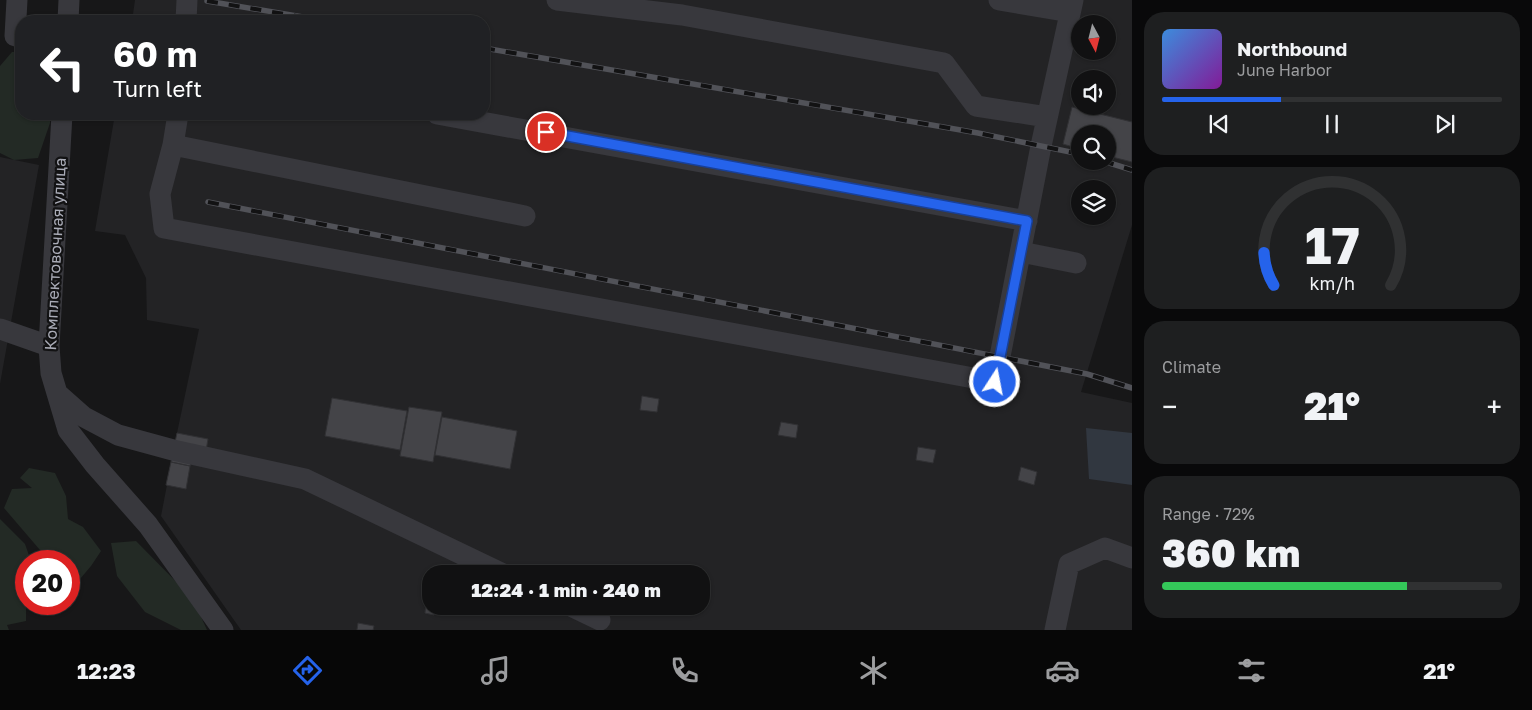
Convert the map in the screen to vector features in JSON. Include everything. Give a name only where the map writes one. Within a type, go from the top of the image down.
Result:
[{"type":"street","points":[[12,36],[17,0]]},
{"type":"street","points":[[68,15],[69,0]]},
{"type":"street","points":[[186,15],[187,0]]},
{"type":"street","points":[[557,0],[682,15],[944,62],[976,106],[1047,117]]},
{"type":"street","points":[[177,120],[173,145],[160,194],[164,228],[995,382],[1047,117],[1071,6],[999,0]]},
{"type":"street","name":"Комплектовочная улица","points":[[62,120],[49,346],[51,373],[68,430],[95,465],[148,524],[223,630]]},
{"type":"street","points":[[470,120],[1027,221]]},
{"type":"street","points":[[173,145],[525,216]]},
{"type":"street","points":[[1021,252],[1076,263]]},
{"type":"street","points":[[0,329],[49,346]]},
{"type":"street","points":[[58,394],[84,417],[118,435],[173,450],[305,479],[484,565]]},
{"type":"street","points":[[1055,630],[1069,564],[1106,548],[1132,558]]},
{"type":"street","points":[[590,615],[600,620]]},
{"type":"shaded area","points":[[135,0],[1132,0],[1132,225],[1081,392],[1132,403],[1132,630],[241,630],[161,516],[199,329],[147,320],[146,278],[125,235],[95,231],[114,120],[490,120],[490,15],[133,15]]},
{"type":"shaded area","points":[[12,52],[15,52],[15,120],[50,120],[38,158],[14,160],[0,153],[0,66]]},
{"type":"shaded area","points":[[0,157],[39,165],[0,384]]},
{"type":"shaded area","points":[[1086,428],[1132,433],[1132,485],[1089,479]]},
{"type":"shaded area","points":[[29,468],[55,473],[66,496],[68,519],[83,527],[101,551],[80,579],[80,550],[40,550],[4,508],[12,489],[32,488],[20,478]]},
{"type":"shaded area","points":[[0,519],[25,544],[27,550],[15,550],[15,615],[26,615],[26,621],[7,625],[9,630],[0,630]]},
{"type":"shaded area","points":[[136,541],[193,599],[207,630],[181,630],[145,612],[117,576],[111,543]]},
{"type":"building","points":[[1071,111],[1071,115],[1104,115],[1132,122],[1132,162],[1116,158],[1116,125],[1071,125],[1071,146],[1063,144]]},
{"type":"building","points":[[642,396],[659,399],[657,412],[640,410]]},
{"type":"building","points":[[332,398],[407,411],[400,450],[325,436]]},
{"type":"building","points":[[409,407],[442,412],[433,462],[400,456]]},
{"type":"building","points":[[442,417],[517,431],[510,469],[435,455]]},
{"type":"building","points":[[781,422],[798,425],[796,438],[778,435]]},
{"type":"building","points":[[177,433],[208,439],[204,462],[192,459],[190,466],[171,462]]},
{"type":"building","points":[[918,447],[936,450],[933,463],[916,460]]},
{"type":"building","points":[[171,462],[190,466],[186,489],[166,485]]},
{"type":"building","points":[[1021,467],[1037,472],[1034,485],[1018,480]]},
{"type":"building","points":[[358,623],[374,626],[373,630],[357,630]]},
{"type":"railway","points":[[207,1],[291,15]]},
{"type":"railway","points":[[490,49],[978,133],[1071,152]]},
{"type":"railway","points":[[1116,165],[1132,170]]},
{"type":"railway","points":[[208,202],[1087,374],[1132,388]]},
{"type":"route","points":[[546,132],[1027,221],[995,382]]}]
